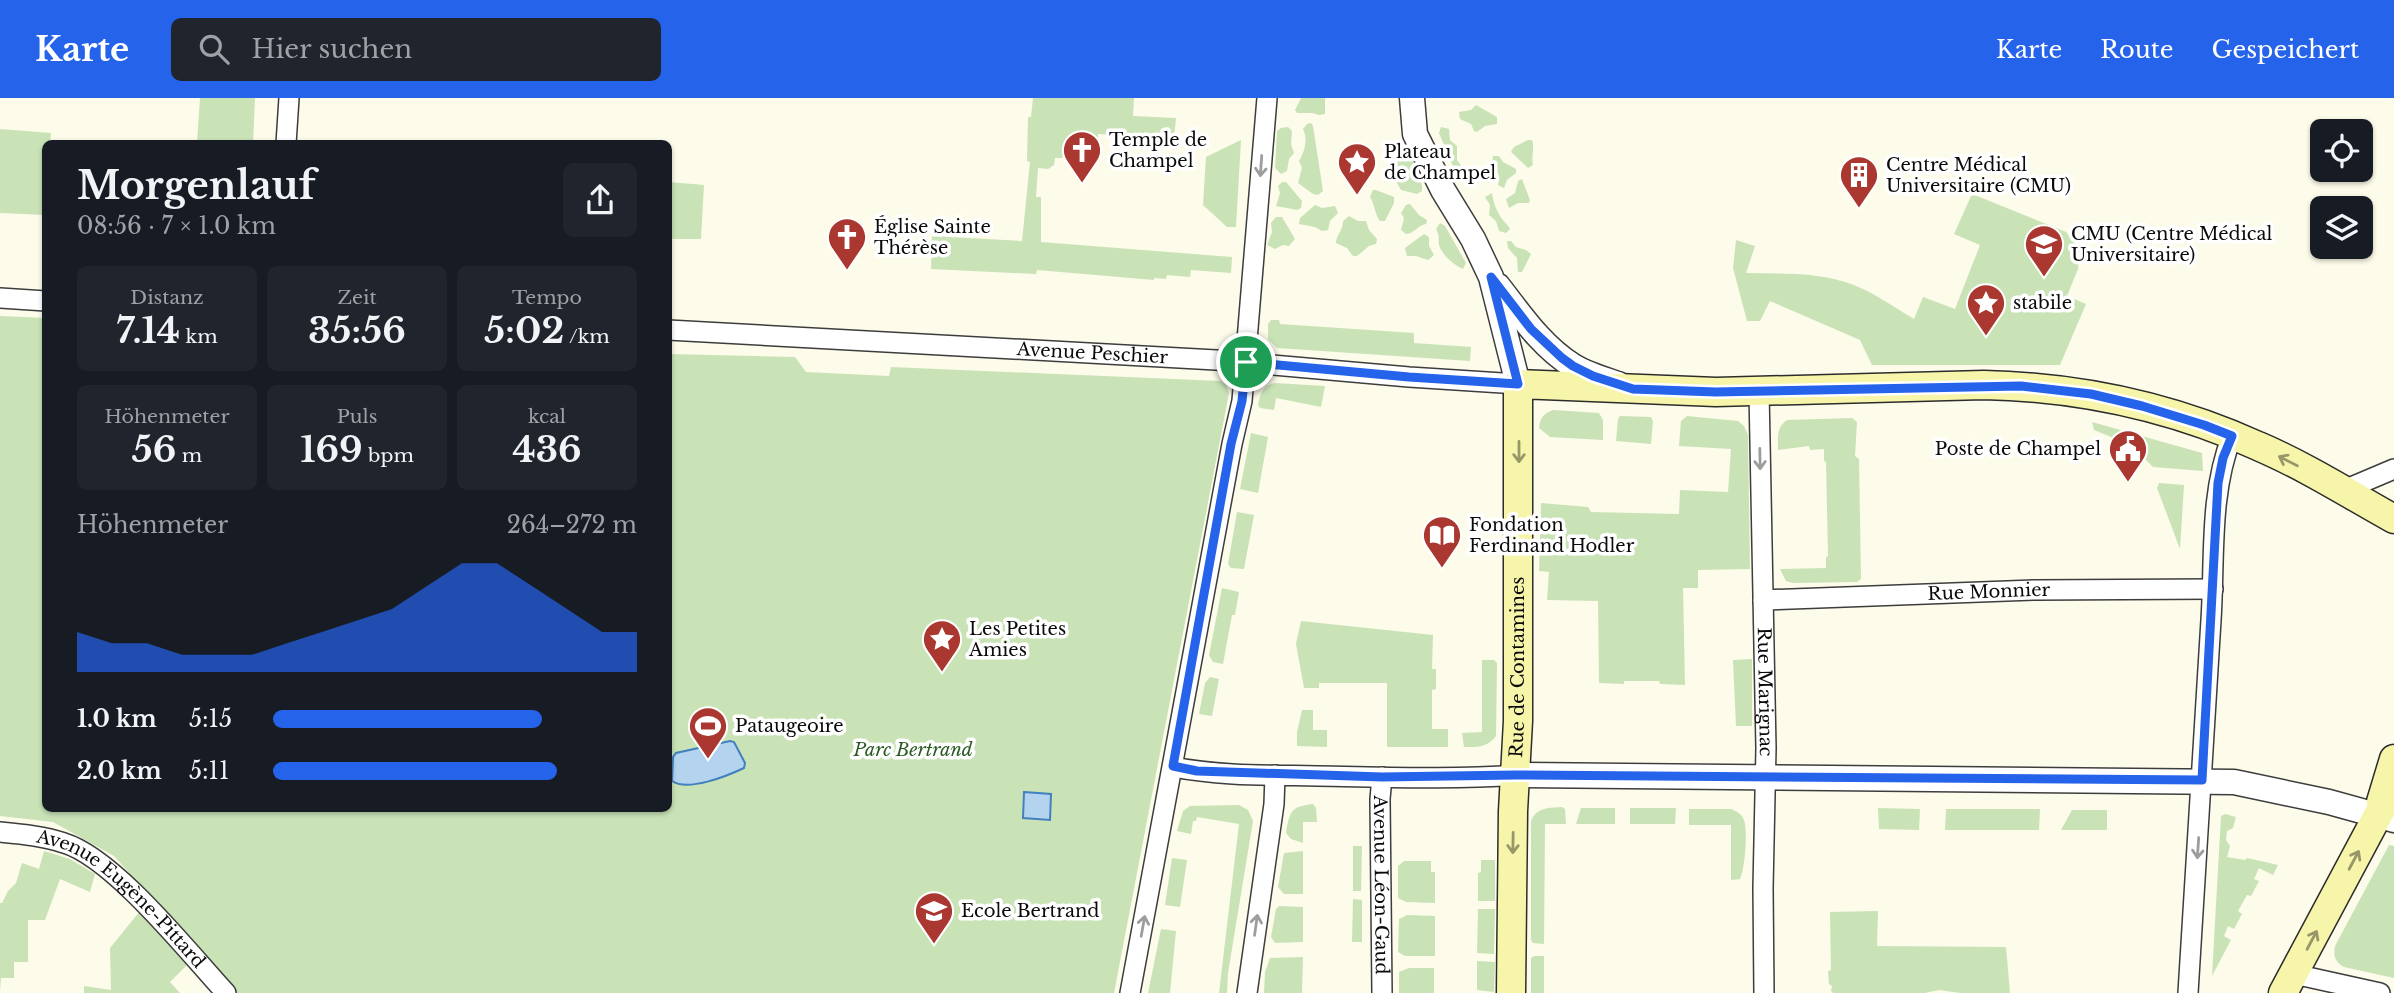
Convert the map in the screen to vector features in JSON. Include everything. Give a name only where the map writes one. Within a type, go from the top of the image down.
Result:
[{"type":"main road","points":[[1518,384],[1759,391],[2021,386],[2091,394],[2204,425],[2257,445],[2394,519]]},
{"type":"main road","name":"Rue de Contamines","points":[[1511,993],[1519,583],[1518,384]]},
{"type":"main road","points":[[2386,817],[2394,759]]},
{"type":"main road","points":[[2288,983],[2386,817],[2394,785]]},
{"type":"street","points":[[286,140],[289,98]]},
{"type":"street","points":[[1130,993],[1231,444],[1242,401],[1266,98]]},
{"type":"street","points":[[1412,98],[1415,134],[1491,277],[1518,384]]},
{"type":"street","points":[[1426,98],[1426,154]]},
{"type":"street","points":[[1491,277],[1531,329],[1562,358],[1593,376],[1633,389]]},
{"type":"street","points":[[0,299],[42,300]]},
{"type":"street","name":"Avenue Peschier","points":[[672,330],[1246,362],[1397,377],[1518,384]]},
{"type":"street","name":"Rue Marignac","points":[[1759,391],[1763,600],[1764,993]]},
{"type":"street","points":[[2188,993],[2218,483],[2223,458],[2232,436]]},
{"type":"street","points":[[2342,491],[2394,469]]},
{"type":"street","name":"Rue Monnier","points":[[1763,600],[2035,590],[2213,589]]},
{"type":"street","points":[[1173,766],[1197,771],[1382,777],[1516,775],[2202,780],[2234,782],[2386,817]]},
{"type":"street","points":[[1247,993],[1274,804],[1275,775]]},
{"type":"street","name":"Avenue Léon-Gaud","points":[[1382,777],[1382,993]]},
{"type":"street","name":"Avenue Eugène-Pittard","points":[[0,832],[66,843],[95,858],[115,875],[226,993]]},
{"type":"street","points":[[2288,983],[2380,993]]},
{"type":"green space","points":[[200,98],[255,98],[253,140],[197,140]]},
{"type":"green space","points":[[1033,98],[1134,98],[1133,116],[1176,118],[1174,139],[1122,136],[1121,139],[1115,138],[1115,135],[1098,134],[1096,160],[1089,160],[1085,154],[1066,152],[1062,158],[1055,158],[1054,165],[1048,169],[1038,168],[1036,197],[1041,197],[1041,242],[1232,257],[1231,273],[1191,270],[1190,277],[1167,275],[1166,279],[1154,280],[1037,270],[1036,274],[931,269],[932,236],[1022,241],[1030,162],[1027,161],[1028,117],[1031,117]]},
{"type":"green space","points":[[1301,98],[1325,98],[1325,114],[1297,113],[1295,110]]},
{"type":"green space","points":[[1476,105],[1497,117],[1497,124],[1485,126],[1477,132],[1471,124],[1460,119],[1459,112],[1471,110]]},
{"type":"green space","points":[[1311,123],[1323,191],[1318,195],[1298,183],[1302,168],[1299,161],[1306,141],[1303,129]]},
{"type":"green space","points":[[1288,127],[1292,131],[1291,144],[1294,153],[1289,159],[1287,171],[1281,174],[1275,168],[1277,131]]},
{"type":"green space","points":[[1441,127],[1449,129],[1450,140],[1457,146],[1457,160],[1462,167],[1459,171],[1455,171],[1439,133]]},
{"type":"green space","points":[[0,129],[51,133],[50,140],[42,140],[42,215],[0,213]]},
{"type":"green space","points":[[1241,140],[1236,227],[1227,227],[1203,205],[1206,157]]},
{"type":"green space","points":[[1532,140],[1533,165],[1528,168],[1511,152],[1514,147]]},
{"type":"green space","points":[[1404,146],[1409,149],[1422,185],[1422,191],[1417,194],[1401,190],[1397,183],[1399,175],[1395,162]]},
{"type":"green space","points":[[1493,156],[1499,156],[1503,162],[1516,169],[1516,173],[1507,180],[1504,188],[1498,185],[1499,176],[1492,162]]},
{"type":"green space","points":[[1522,179],[1529,203],[1518,203],[1509,208],[1506,199],[1515,193],[1518,181]]},
{"type":"green space","points":[[672,182],[704,185],[701,239],[672,239]]},
{"type":"green space","points":[[1286,182],[1302,201],[1301,208],[1297,210],[1276,206],[1280,193],[1278,186]]},
{"type":"green space","points":[[1373,190],[1394,197],[1394,203],[1385,221],[1380,221],[1377,216],[1370,197]]},
{"type":"green space","points":[[1492,193],[1497,211],[1510,229],[1506,233],[1499,231],[1496,221],[1489,215],[1490,205],[1485,197]]},
{"type":"green space","points":[[1972,194],[2066,232],[2080,250],[2078,269],[2067,296],[2086,304],[2060,365],[1872,365],[1860,340],[1770,301],[1760,321],[1747,321],[1733,268],[1736,240],[1755,246],[1746,273],[1808,275],[1845,282],[1872,293],[1914,319],[1923,297],[1955,309],[1980,245],[1954,234]]},
{"type":"green space","points":[[1410,204],[1427,220],[1426,224],[1406,234],[1401,230],[1404,218],[1401,213],[1406,205]]},
{"type":"green space","points":[[1315,205],[1322,208],[1335,206],[1338,213],[1330,221],[1328,230],[1322,231],[1299,224],[1300,218]]},
{"type":"green space","points":[[1349,216],[1358,221],[1366,221],[1369,230],[1377,239],[1376,244],[1357,256],[1353,256],[1347,248],[1336,243],[1343,221]]},
{"type":"green space","points":[[1276,217],[1282,217],[1295,239],[1289,246],[1283,245],[1275,249],[1267,245],[1272,232],[1271,223]]},
{"type":"green space","points":[[1440,223],[1445,226],[1466,263],[1463,269],[1449,259],[1439,245],[1436,229]]},
{"type":"green space","points":[[1424,234],[1429,237],[1429,246],[1434,255],[1428,260],[1407,256],[1405,248]]},
{"type":"green space","points":[[1507,241],[1531,254],[1522,272],[1518,272],[1517,258],[1508,248]]},
{"type":"green space","name":"Parc Bertrand","points":[[0,316],[42,318],[42,812],[672,812],[672,354],[795,357],[806,372],[889,376],[891,367],[1221,381],[1229,393],[1114,993],[237,993],[114,856],[53,822],[0,816]]},
{"type":"green space","points":[[1271,320],[1279,320],[1280,324],[1414,333],[1414,343],[1471,347],[1470,361],[1277,348],[1268,339],[1268,324]]},
{"type":"green space","points":[[1275,383],[1325,386],[1321,407],[1276,398],[1274,410],[1260,408],[1258,405],[1263,390]]},
{"type":"green space","points":[[1553,410],[1599,413],[1603,420],[1603,440],[1550,437],[1539,428],[1543,417]]},
{"type":"green space","points":[[1620,416],[1651,417],[1651,444],[1616,441]]},
{"type":"green space","points":[[1687,416],[1738,421],[1748,435],[1750,569],[1698,570],[1698,588],[1683,588],[1685,685],[1660,684],[1659,681],[1599,683],[1598,601],[1547,600],[1549,572],[1539,571],[1541,503],[1588,507],[1591,512],[1679,514],[1680,490],[1728,492],[1731,449],[1679,446],[1681,421]]},
{"type":"green space","points":[[1852,418],[1857,422],[1855,456],[1859,459],[1861,579],[1857,582],[1786,581],[1780,569],[1826,568],[1826,462],[1824,449],[1810,450],[1809,446],[1778,450],[1779,430],[1787,420]]},
{"type":"green space","points":[[2092,422],[2202,453],[2203,471],[2153,467],[2138,452],[2121,441],[2094,430]]},
{"type":"green space","points":[[1251,433],[1268,437],[1258,493],[1240,489]]},
{"type":"green space","points":[[2159,483],[2184,485],[2180,549],[2157,488]]},
{"type":"green space","points":[[1237,512],[1254,515],[1244,569],[1231,568],[1228,564]]},
{"type":"green space","points":[[1222,588],[1239,592],[1223,664],[1213,662],[1209,655]]},
{"type":"green space","points":[[1301,621],[1433,635],[1432,669],[1436,669],[1436,689],[1432,690],[1432,729],[1448,729],[1448,747],[1387,747],[1387,683],[1319,683],[1319,688],[1304,688],[1296,644]]},
{"type":"green space","points":[[1752,659],[1752,726],[1736,726],[1733,660]]},
{"type":"green space","points":[[1482,660],[1494,660],[1497,663],[1496,736],[1485,745],[1464,747],[1462,733],[1482,732]]},
{"type":"green space","points":[[1210,677],[1219,679],[1212,716],[1199,714],[1205,683]]},
{"type":"green space","points":[[1302,710],[1313,710],[1313,730],[1327,730],[1327,747],[1297,746]]},
{"type":"green space","points":[[1313,804],[1317,822],[1303,822],[1303,843],[1291,839],[1286,833],[1292,811]]},
{"type":"green space","points":[[1239,805],[1248,810],[1253,821],[1227,993],[1219,993],[1239,824],[1197,817],[1196,821],[1193,821],[1191,834],[1177,831],[1183,811],[1190,806]]},
{"type":"green space","points":[[1562,807],[1565,809],[1566,824],[1545,824],[1544,944],[1533,943],[1531,821],[1540,811]]},
{"type":"green space","points":[[1581,808],[1615,808],[1615,824],[1576,824]]},
{"type":"green space","points":[[1630,808],[1676,808],[1675,824],[1630,824]]},
{"type":"green space","points":[[1878,808],[1920,809],[1919,830],[1879,829]]},
{"type":"green space","points":[[1689,809],[1731,809],[1742,816],[1746,841],[1740,879],[1731,880],[1731,825],[1689,825]]},
{"type":"green space","points":[[1946,809],[2040,809],[2039,830],[1945,830]]},
{"type":"green space","points":[[2072,810],[2107,810],[2107,830],[2061,830]]},
{"type":"green space","points":[[2225,814],[2236,817],[2233,828],[2227,831],[2226,840],[2230,846],[2227,857],[2247,858],[2278,865],[2273,875],[2259,868],[2254,879],[2259,881],[2238,911],[2242,914],[2234,929],[2228,926],[2224,936],[2231,940],[2212,976],[2221,816]]},
{"type":"green space","points":[[2389,845],[2394,846],[2394,978],[2344,967],[2337,961],[2334,953],[2335,946]]},
{"type":"green space","points":[[1353,846],[1362,846],[1361,891],[1353,891]]},
{"type":"green space","points":[[44,851],[70,859],[95,874],[90,892],[60,879],[45,920],[28,920],[28,962],[14,962],[14,978],[1,978],[0,990],[0,903],[16,883],[22,863],[39,869]]},
{"type":"green space","points":[[1303,851],[1303,894],[1284,894],[1278,887],[1284,853]]},
{"type":"green space","points":[[1172,858],[1187,860],[1180,907],[1165,905]]},
{"type":"green space","points":[[1481,860],[1495,860],[1495,901],[1478,901]]},
{"type":"green space","points":[[1404,861],[1431,861],[1431,872],[1435,872],[1435,903],[1406,902],[1398,898],[1398,866]]},
{"type":"green space","points":[[1353,899],[1362,900],[1362,942],[1352,942]]},
{"type":"green space","points":[[1279,906],[1303,907],[1303,942],[1275,943],[1271,937],[1276,909]]},
{"type":"green space","points":[[1478,909],[1495,909],[1494,954],[1477,953]]},
{"type":"green space","points":[[140,911],[188,964],[170,982],[180,993],[84,993],[84,986],[111,990],[110,948]]},
{"type":"green space","points":[[1878,911],[1877,946],[2006,947],[2010,993],[1960,993],[1939,990],[1925,993],[1833,993],[1828,971],[1831,970],[1830,912]]},
{"type":"green space","points":[[1407,915],[1435,916],[1435,956],[1405,956],[1398,952],[1399,919]]},
{"type":"green space","points":[[1161,929],[1176,931],[1170,993],[1148,993]]},
{"type":"green space","points":[[1544,956],[1544,993],[1531,993],[1531,958]]},
{"type":"green space","points":[[1303,957],[1302,993],[1264,993],[1265,972],[1270,958]]},
{"type":"green space","points":[[1477,961],[1495,962],[1494,992],[1477,990]]},
{"type":"green space","points":[[1409,968],[1434,968],[1434,993],[1399,993],[1399,972]]},
{"type":"water","name":"Pataugeoire","points":[[734,742],[745,763],[744,768],[697,784],[679,784],[672,781],[673,757],[676,753]]},
{"type":"water","points":[[1024,792],[1051,794],[1050,820],[1023,818]]},
{"type":"place","name":"Temple de Champel","points":[[1082,184]]},
{"type":"place","name":"Plateau de Champel","points":[[1357,196]]},
{"type":"place","name":"Centre Médical Universitaire (CMU)","points":[[1859,209]]},
{"type":"place","name":"Église Sainte Thérèse","points":[[847,271]]},
{"type":"place","name":"CMU (Centre Médical Universitaire)","points":[[2044,278]]},
{"type":"place","name":"stabile","points":[[1986,337]]},
{"type":"place","name":"Poste de Champel","points":[[2128,483]]},
{"type":"place","name":"Fondation Ferdinand Hodler","points":[[1442,569]]},
{"type":"place","name":"Les Petites Amies","points":[[942,673]]},
{"type":"place","name":"Pataugeoire","points":[[708,760]]},
{"type":"place","name":"Ecole Bertrand","points":[[934,945]]},
{"type":"route","points":[[1491,277],[1531,329],[1562,358],[1593,376],[1633,389],[1716,392],[2021,386],[2091,394],[2142,406],[2182,417],[2232,436],[2223,458],[2218,483],[2202,780],[1516,775],[1382,777],[1197,771],[1173,766],[1231,444],[1242,401],[1246,362],[1518,384],[1491,277]]}]
